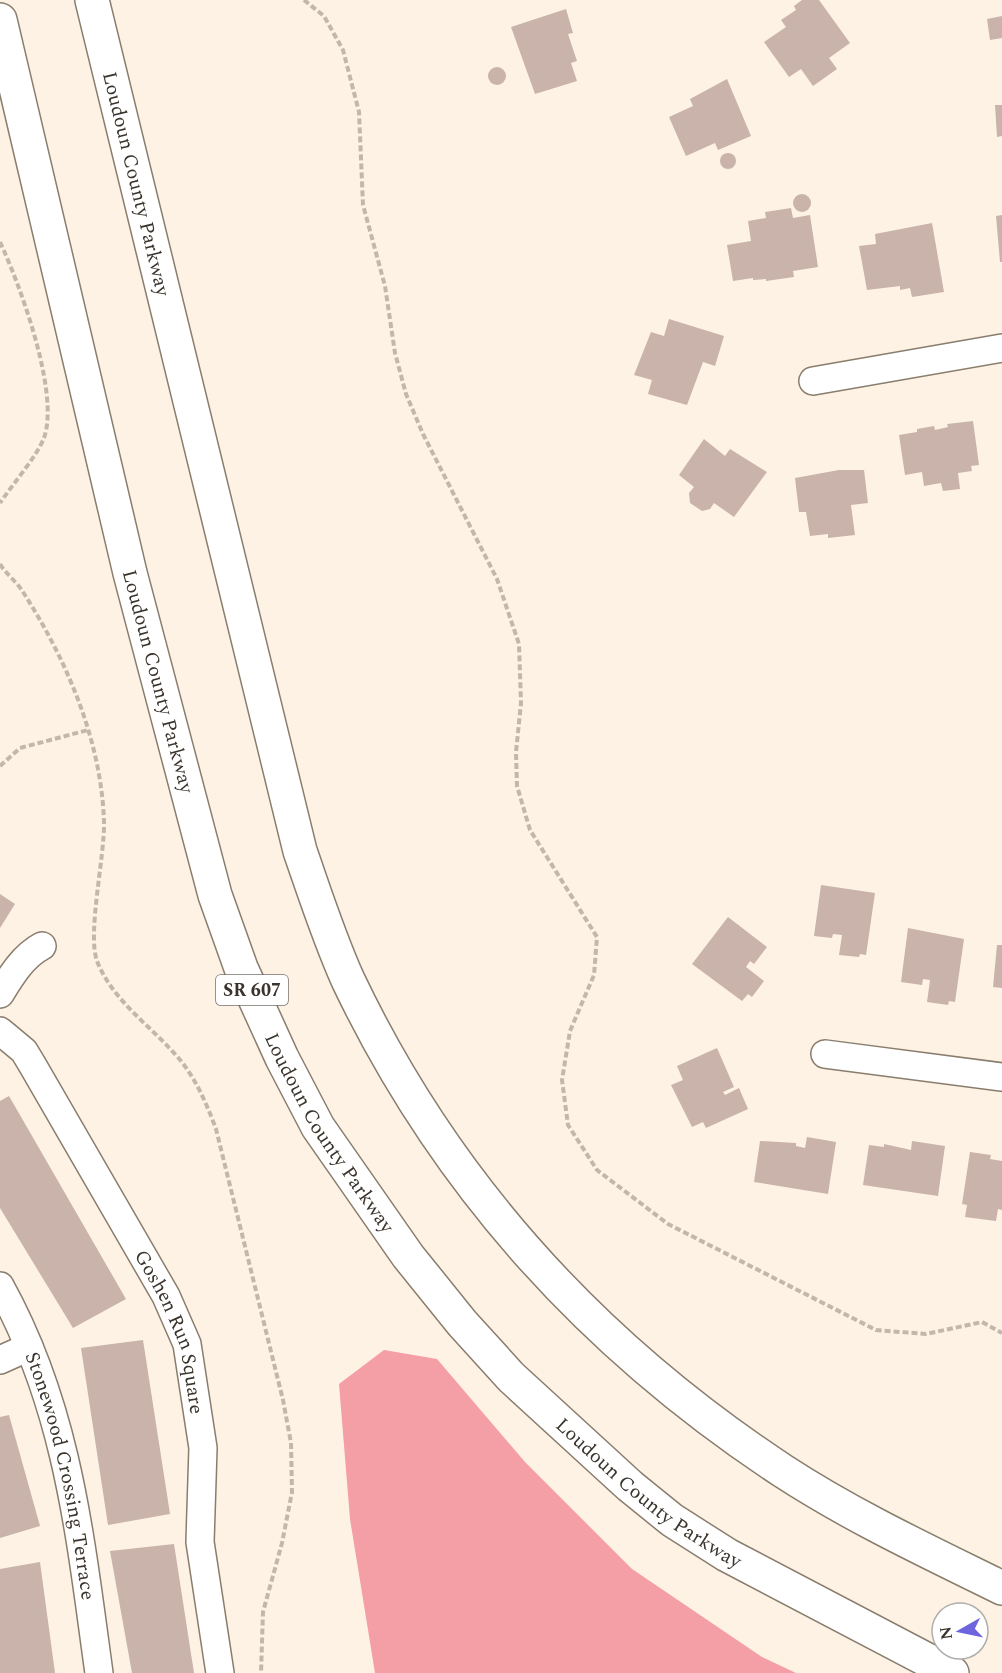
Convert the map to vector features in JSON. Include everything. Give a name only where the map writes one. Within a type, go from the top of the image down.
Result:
[{"type":"main road","name":"Loudoun County Parkway","points":[[92,0],[300,851],[348,978],[384,1049],[466,1180],[510,1235],[600,1329],[650,1374],[716,1425],[786,1473],[1002,1588]]},
{"type":"main road","name":"Loudoun County Parkway","points":[[0,20],[130,573],[194,822],[215,895],[242,968],[282,1058],[318,1127],[408,1257],[462,1323],[511,1377],[630,1486],[672,1520],[727,1555],[952,1673]]},
{"type":"street","points":[[813,381],[1002,348]]},
{"type":"street","points":[[0,994],[31,952],[42,946]]},
{"type":"street","name":"Goshen Run Square","points":[[0,1031],[24,1051],[33,1066],[166,1296],[187,1344],[203,1448],[200,1542],[220,1673]]},
{"type":"street","points":[[825,1054],[1002,1077]]},
{"type":"street","name":"Stonewood Crossing Terrace","points":[[0,1286],[29,1347],[51,1402],[66,1459],[99,1673]]},
{"type":"street","points":[[0,1360],[29,1347]]},
{"type":"path","points":[[304,0],[324,16],[343,50],[359,112],[363,205],[385,286],[395,353],[406,394],[423,434],[498,579],[519,644],[521,703],[516,752],[517,786],[530,830],[597,937],[594,975],[570,1031],[562,1080],[568,1125],[597,1170],[668,1224],[876,1330],[926,1334],[982,1322],[1002,1334]]},
{"type":"path","points":[[0,242],[17,278],[45,384],[49,413],[43,439],[0,503]]},
{"type":"path","points":[[0,564],[21,589],[40,620],[73,684],[100,775],[104,821],[102,870],[95,925],[96,958],[107,984],[182,1062],[204,1098],[216,1129],[289,1432],[292,1492],[282,1543],[263,1612],[261,1673]]},
{"type":"path","points":[[0,766],[20,747],[88,730]]},
{"type":"shaded area","points":[[384,1350],[437,1359],[525,1462],[632,1569],[762,1657],[796,1673],[375,1673],[350,1519],[339,1384]]},
{"type":"building","points":[[802,0],[819,0],[850,43],[829,58],[837,69],[813,86],[801,69],[789,77],[764,42],[786,27],[781,20],[796,10],[794,6]]},
{"type":"building","points":[[566,9],[573,33],[568,34],[577,61],[571,63],[577,81],[535,94],[511,27]]},
{"type":"building","points":[[1002,16],[1002,38],[990,40],[987,19]]},
{"type":"building","points":[[493,67],[501,67],[506,72],[504,83],[493,85],[488,80],[488,72]]},
{"type":"building","points":[[727,79],[751,136],[718,150],[715,143],[686,156],[669,117],[693,106],[690,99]]},
{"type":"building","points":[[995,105],[1002,105],[1002,136],[997,137]]},
{"type":"building","points":[[725,153],[731,153],[736,161],[734,167],[725,169],[720,164],[720,158]]},
{"type":"building","points":[[802,194],[808,197],[811,203],[808,209],[802,212],[796,209],[793,203],[796,197]]},
{"type":"building","points":[[791,208],[793,218],[810,215],[818,267],[793,271],[794,277],[766,281],[766,279],[753,280],[753,278],[733,281],[727,245],[751,241],[748,221],[766,218],[765,212]]},
{"type":"building","points":[[1002,215],[1002,262],[1000,262],[996,216]]},
{"type":"building","points":[[932,223],[944,292],[912,297],[910,288],[900,290],[900,286],[867,290],[859,246],[876,244],[875,234]]},
{"type":"building","points":[[669,319],[724,336],[715,366],[703,362],[687,405],[648,394],[652,380],[634,375],[651,332],[664,336]]},
{"type":"building","points":[[973,421],[979,465],[971,466],[972,471],[958,473],[960,489],[943,491],[941,483],[924,486],[922,472],[905,475],[899,435],[917,432],[917,429],[934,426],[935,430],[948,427],[947,424]]},
{"type":"building","points":[[704,439],[725,456],[730,449],[767,472],[734,517],[714,503],[710,509],[702,511],[690,503],[689,493],[694,487],[679,475]]},
{"type":"building","points":[[839,470],[864,470],[868,503],[851,505],[855,535],[828,538],[828,534],[810,536],[806,512],[799,512],[795,478]]},
{"type":"building","points":[[821,885],[875,893],[866,955],[860,954],[859,957],[839,955],[842,935],[833,934],[832,938],[814,936]]},
{"type":"building","points":[[0,894],[15,904],[0,928]]},
{"type":"building","points":[[728,917],[767,947],[754,964],[750,961],[746,967],[764,981],[752,997],[748,994],[742,1001],[692,964]]},
{"type":"building","points":[[908,928],[964,939],[955,1002],[949,1001],[948,1005],[927,1002],[930,980],[923,979],[922,985],[901,982]]},
{"type":"building","points":[[997,945],[1002,945],[1002,988],[993,987]]},
{"type":"building","points":[[717,1048],[734,1087],[723,1092],[725,1095],[739,1088],[748,1109],[706,1128],[703,1122],[692,1127],[671,1085],[683,1080],[677,1066]]},
{"type":"building","points":[[9,1096],[126,1299],[73,1328],[0,1208],[0,1101]]},
{"type":"building","points":[[807,1137],[836,1142],[828,1194],[754,1182],[760,1141],[796,1143],[796,1146],[805,1148]]},
{"type":"building","points":[[912,1141],[945,1146],[938,1196],[863,1185],[869,1145],[884,1147],[884,1144],[911,1150]]},
{"type":"building","points":[[970,1152],[991,1155],[990,1159],[1002,1161],[1002,1210],[998,1209],[996,1221],[965,1217],[967,1205],[962,1204]]},
{"type":"building","points":[[143,1340],[170,1514],[108,1525],[81,1348]]},
{"type":"building","points":[[9,1415],[40,1526],[0,1538],[0,1417]]},
{"type":"building","points":[[174,1544],[194,1673],[132,1673],[110,1551]]},
{"type":"building","points":[[40,1562],[55,1673],[0,1673],[0,1569]]}]
